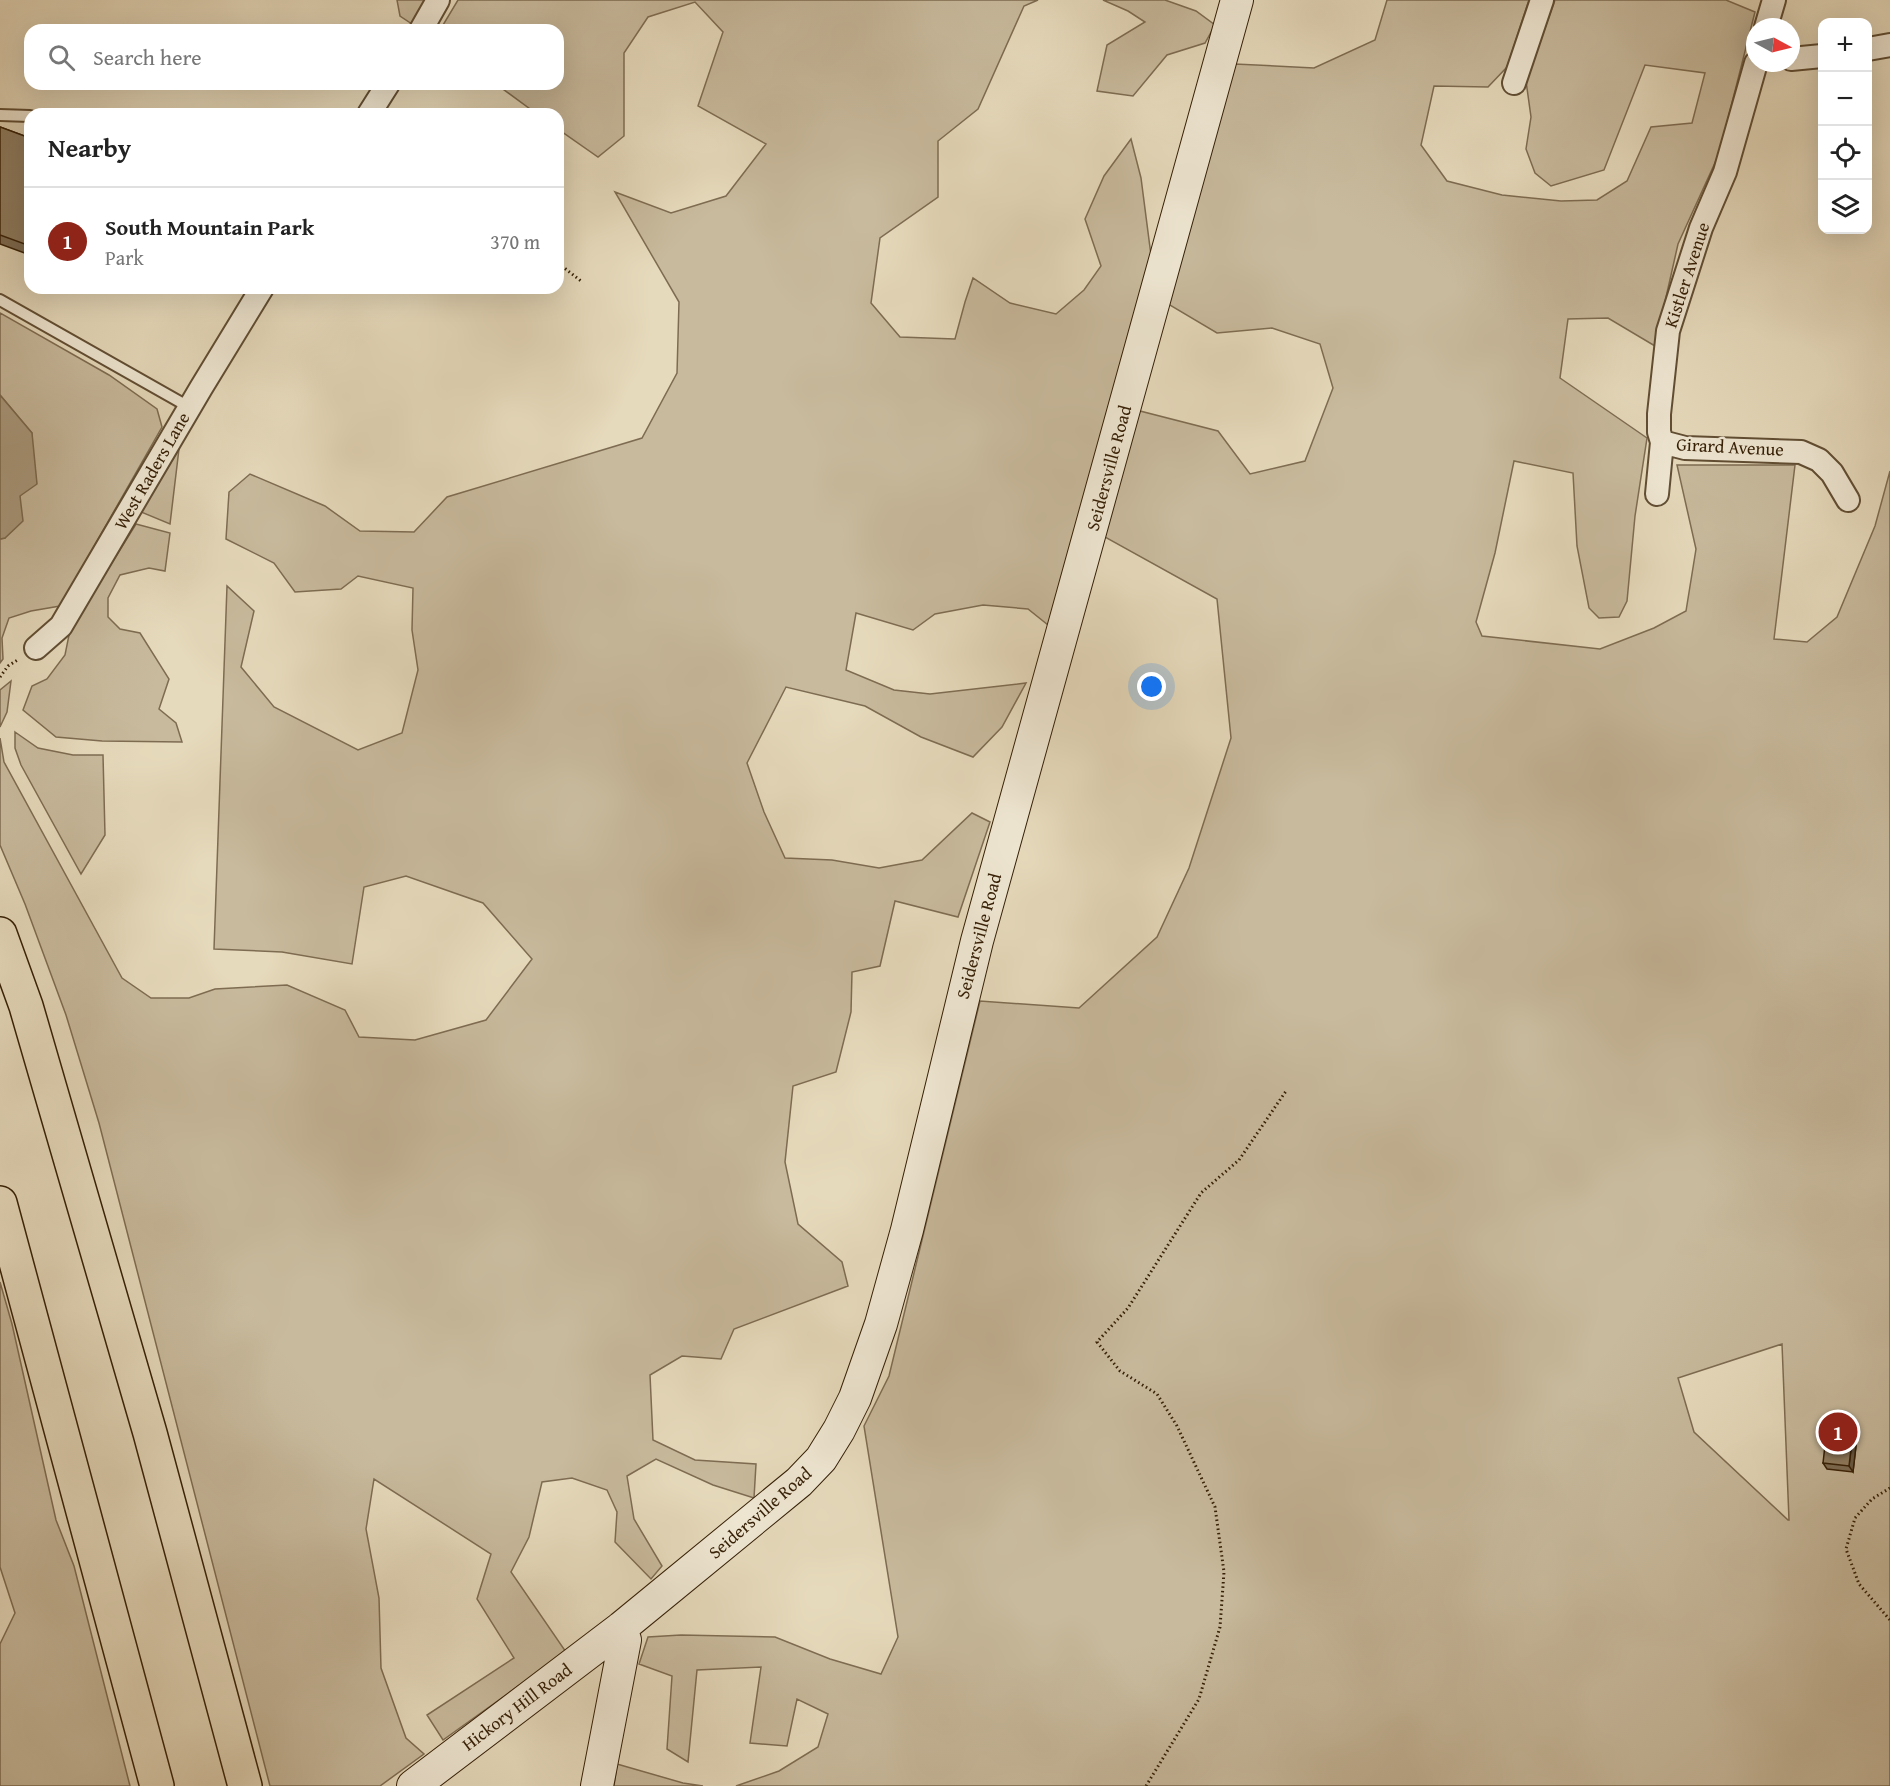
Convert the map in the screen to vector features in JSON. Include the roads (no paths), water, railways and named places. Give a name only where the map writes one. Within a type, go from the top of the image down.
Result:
[{"type":"highway","points":[[0,934],[26,1006],[150,1433],[245,1786]]},
{"type":"highway","points":[[0,1203],[157,1786]]},
{"type":"street","points":[[424,24],[438,0]]},
{"type":"street","name":"Seidersville Road","points":[[621,1628],[799,1482],[820,1459],[839,1430],[855,1398],[881,1324],[907,1230],[977,940],[1237,0]]},
{"type":"street","points":[[1514,83],[1542,0]]},
{"type":"street","points":[[1769,18],[1774,0]]},
{"type":"street","points":[[1872,48],[1890,45]]},
{"type":"street","points":[[1800,57],[1818,56]]},
{"type":"street","name":"Kistler Avenue","points":[[1657,494],[1662,442],[1659,432],[1659,414],[1668,332],[1701,228],[1725,172],[1753,72]]},
{"type":"street","points":[[373,108],[384,90]]},
{"type":"street","name":"West Raders Lane","points":[[36,648],[62,626],[189,407],[258,294]]},
{"type":"street","name":"Girard Avenue","points":[[1662,442],[1685,448],[1801,452],[1819,460],[1832,473],[1848,500]]},
{"type":"street","points":[[597,1786],[625,1640],[621,1628]]},
{"type":"street","name":"Hickory Hill Road","points":[[412,1786],[621,1628]]},
{"type":"lane","points":[[0,115],[24,116]]},
{"type":"lane","points":[[0,300],[189,407]]},
{"type":"place","name":"South Mountain Park","points":[[1838,1432]]}]
